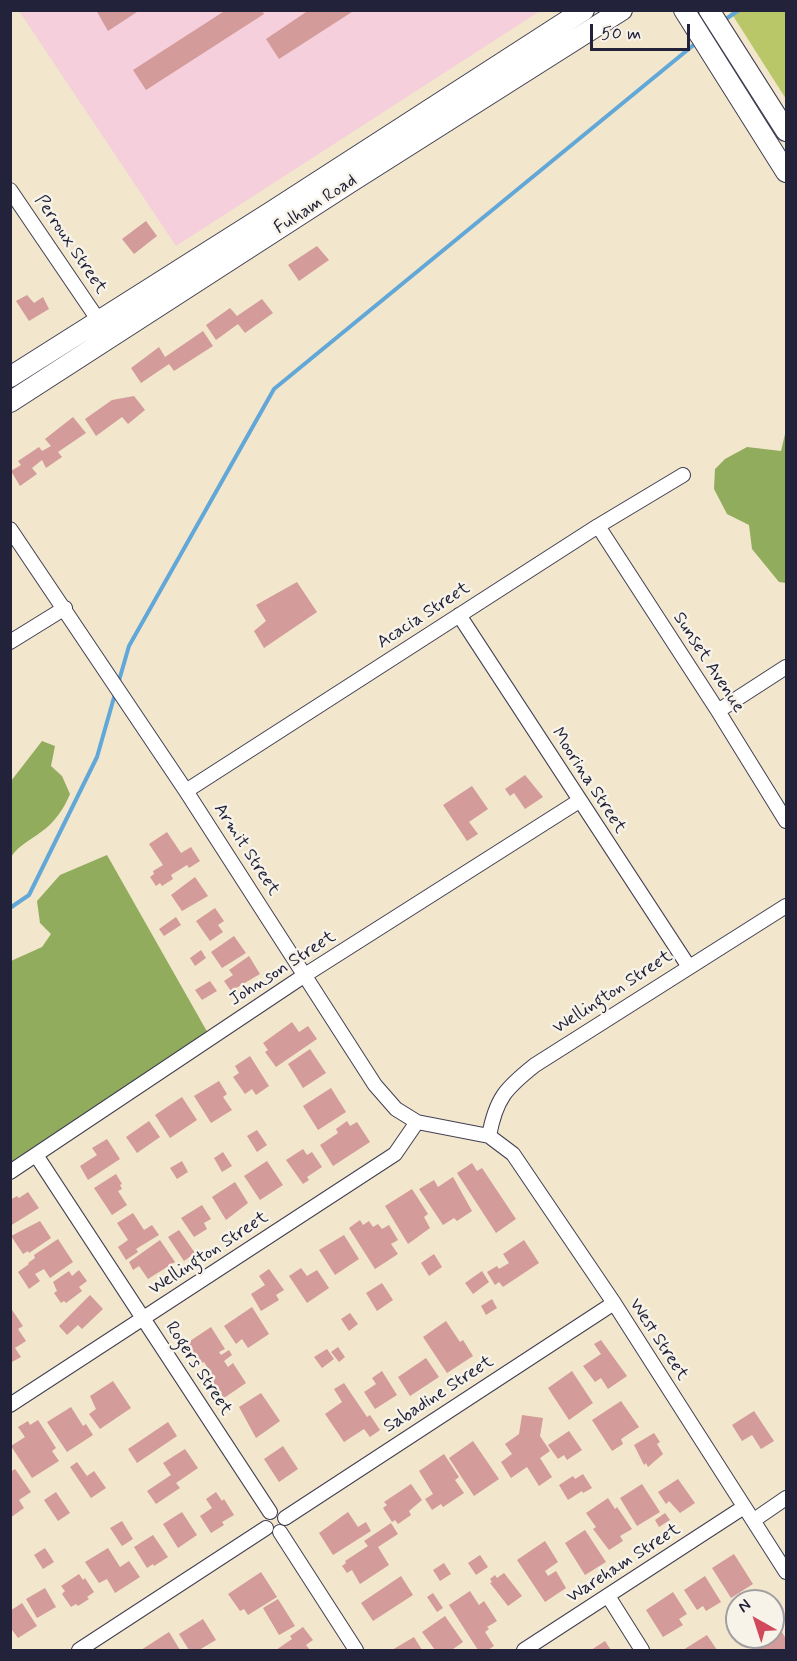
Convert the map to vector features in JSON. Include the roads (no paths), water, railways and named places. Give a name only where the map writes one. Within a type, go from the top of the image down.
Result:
[{"type":"street","name":"Fulham Road","points":[[10,377],[584,10]]},
{"type":"street","name":"Fulham Road","points":[[10,402],[622,10]]},
{"type":"street","points":[[709,10],[786,131]]},
{"type":"street","points":[[687,14],[786,172]]},
{"type":"street","name":"Perroux Street","points":[[10,190],[99,321]]},
{"type":"street","name":"Acacia Street","points":[[186,790],[598,526],[683,475]]},
{"type":"street","name":"Sunset Avenue","points":[[598,526],[786,821]]},
{"type":"street","name":"Armit Street","points":[[10,529],[186,790],[385,1097],[396,1109],[417,1122],[489,1136]]},
{"type":"street","points":[[10,642],[64,608]]},
{"type":"street","name":"Moorina Street","points":[[459,615],[689,966]]},
{"type":"street","points":[[718,711],[786,667]]},
{"type":"street","name":"Johnson Street","points":[[10,1172],[305,975],[579,801]]},
{"type":"street","name":"Wellington Street","points":[[489,1136],[493,1116],[502,1095],[535,1065],[786,906]]},
{"type":"street","name":"Wellington Street","points":[[10,1405],[394,1154],[417,1122]]},
{"type":"street","name":"West Street","points":[[489,1136],[513,1154],[614,1304],[786,1572]]},
{"type":"street","name":"Rogers Street","points":[[36,1155],[270,1512]]},
{"type":"street","name":"Sabadine Street","points":[[285,1518],[614,1304]]},
{"type":"street","points":[[754,1520],[786,1498]]},
{"type":"street","name":"Wareham Street","points":[[524,1650],[744,1507]]},
{"type":"street","points":[[270,1512],[278,1512],[285,1518],[285,1524],[280,1532],[271,1532],[266,1528],[264,1518],[270,1512]]},
{"type":"street","points":[[80,1650],[266,1528]]},
{"type":"street","points":[[280,1532],[356,1650]]},
{"type":"street","points":[[608,1596],[642,1650]]},
{"type":"waterway","points":[[723,21],[739,10]]},
{"type":"waterway","points":[[118,684],[129,646],[274,389],[696,43]]},
{"type":"waterway","points":[[10,908],[29,895],[97,757],[115,694]]}]
